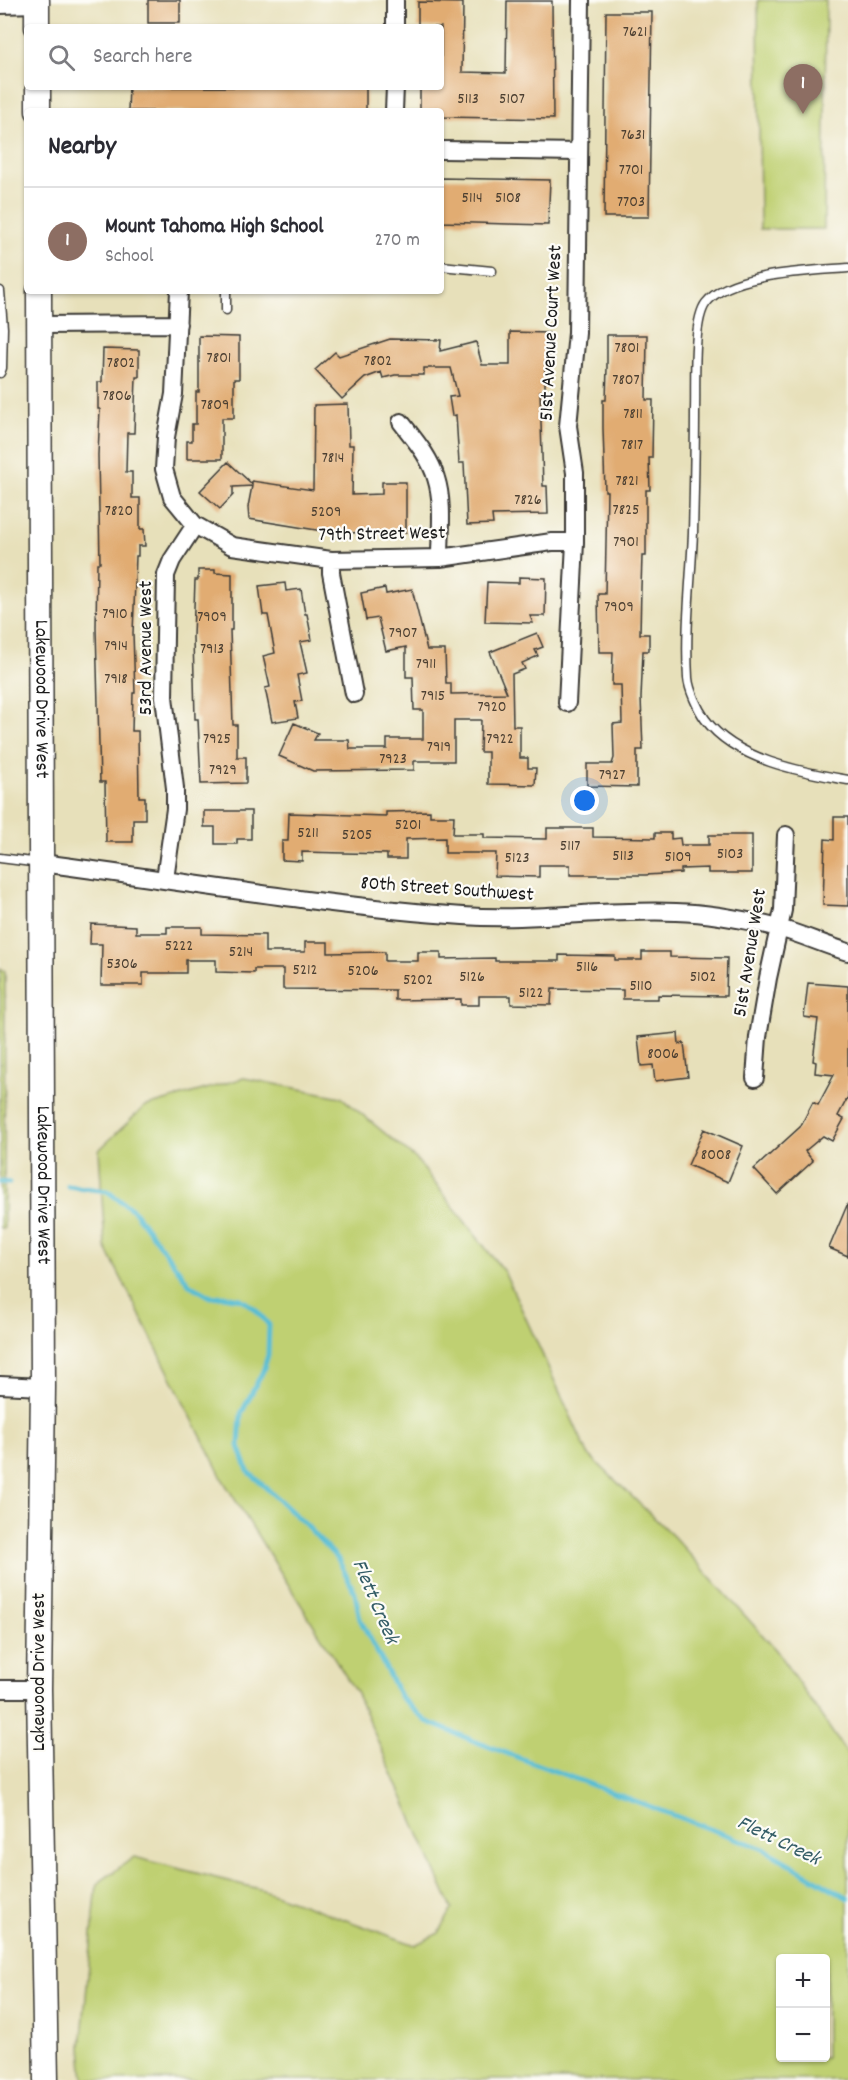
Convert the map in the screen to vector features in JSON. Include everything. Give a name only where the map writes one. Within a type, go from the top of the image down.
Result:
[{"type":"main road","points":[[38,90],[38,108]]},
{"type":"main road","name":"Lakewood Drive West","points":[[39,294],[43,1387],[39,1689],[46,2080]]},
{"type":"street","points":[[395,0],[395,24]]},
{"type":"street","name":"51st Avenue Court West","points":[[567,703],[575,543],[575,473],[568,426],[577,333],[581,0]]},
{"type":"street","points":[[0,5],[37,10]]},
{"type":"street","points":[[394,90],[394,108]]},
{"type":"street","points":[[444,150],[579,152]]},
{"type":"street","points":[[179,294],[174,394],[166,437],[164,469],[172,497],[195,525]]},
{"type":"street","points":[[39,325],[178,324]]},
{"type":"street","points":[[401,422],[423,452],[436,477],[441,513],[440,558]]},
{"type":"street","name":"79th Street West","points":[[195,525],[232,546],[331,560],[440,558],[552,542],[575,543]]},
{"type":"street","name":"53rd Avenue West","points":[[165,879],[175,809],[175,788],[164,697],[166,575],[172,560],[195,525]]},
{"type":"street","points":[[331,560],[331,573],[354,694]]},
{"type":"street","name":"51st Avenue West","points":[[755,1078],[763,1008],[783,910],[786,835]]},
{"type":"street","name":"80th Street Southwest","points":[[40,863],[165,879],[282,898],[465,916],[521,918],[631,911],[679,912],[779,928],[848,952]]},
{"type":"street","points":[[0,1385],[43,1387]]},
{"type":"street","points":[[0,1689],[39,1689]]},
{"type":"lane","points":[[444,266],[492,270]]},
{"type":"lane","points":[[848,268],[749,280],[721,289],[705,304],[697,345],[693,533],[687,639],[688,681],[705,718],[724,739],[750,754],[776,763],[848,780]]},
{"type":"lane","points":[[0,291],[3,327],[0,373]]},
{"type":"lane","points":[[226,294],[226,310]]},
{"type":"lane","points":[[0,858],[40,863]]},
{"type":"green space","points":[[758,0],[826,0],[824,229],[760,229]]},
{"type":"green space","points":[[0,969],[5,971],[4,1228],[0,1228]]},
{"type":"green space","points":[[244,1078],[341,1097],[416,1159],[505,1273],[588,1454],[674,1537],[776,1650],[848,1755],[848,2080],[84,2080],[81,2047],[97,1884],[134,1857],[263,1890],[415,1945],[439,1933],[452,1909],[357,1694],[224,1482],[105,1246],[99,1150],[144,1107]]},
{"type":"building","points":[[148,0],[180,0],[180,23],[148,23]]},
{"type":"building","points":[[507,1],[552,1],[553,119],[444,117],[444,108],[420,108],[420,90],[444,90],[444,24],[418,24],[418,2],[463,3],[462,72],[506,73]]},
{"type":"building","points":[[606,12],[652,12],[649,217],[604,217]]},
{"type":"building","points":[[129,90],[366,90],[366,108],[128,108]]},
{"type":"building","points":[[444,178],[550,180],[548,225],[444,222]]},
{"type":"building","points":[[510,332],[549,333],[549,359],[545,359],[545,391],[540,391],[543,486],[547,486],[548,514],[492,515],[493,524],[467,525],[464,463],[459,463],[456,415],[452,416],[449,397],[458,396],[451,368],[424,368],[424,375],[395,375],[383,378],[381,372],[365,378],[342,399],[315,370],[335,352],[339,356],[390,339],[441,340],[440,351],[476,342],[482,365],[510,365]]},
{"type":"building","points":[[607,335],[647,335],[646,400],[653,400],[652,458],[649,458],[650,490],[646,490],[646,556],[642,556],[640,634],[649,634],[649,651],[643,651],[641,698],[643,750],[637,750],[637,787],[587,786],[587,764],[612,764],[614,758],[613,724],[622,723],[621,685],[612,685],[613,652],[599,652],[598,594],[605,594],[607,491],[605,491],[603,400],[606,400]]},
{"type":"building","points":[[199,336],[239,337],[239,379],[234,379],[234,418],[222,418],[222,459],[187,459],[187,441],[192,441],[192,424],[196,424],[196,392],[199,392]]},
{"type":"building","points":[[103,349],[139,350],[134,433],[127,433],[126,472],[132,472],[132,498],[140,498],[140,529],[144,529],[145,546],[138,546],[138,556],[136,556],[133,633],[135,693],[133,693],[132,731],[138,731],[139,797],[145,797],[145,819],[133,819],[133,842],[106,842],[105,782],[100,782],[96,628],[97,563],[100,563],[98,382],[102,382]]},
{"type":"building","points":[[348,404],[349,445],[353,445],[352,495],[382,494],[382,482],[406,482],[406,532],[335,533],[249,519],[248,507],[252,486],[233,487],[233,495],[220,509],[200,491],[228,462],[252,484],[252,481],[313,490],[314,405]]},
{"type":"building","points":[[198,570],[215,570],[215,573],[232,574],[232,630],[230,630],[233,725],[237,725],[237,757],[246,757],[246,783],[201,784],[198,719],[195,719],[193,637],[195,580],[198,580]]},
{"type":"building","points":[[519,577],[546,578],[545,616],[530,616],[533,623],[485,622],[487,582],[519,583]]},
{"type":"building","points":[[285,583],[286,591],[301,589],[312,640],[300,642],[307,673],[297,675],[302,701],[295,702],[298,718],[272,722],[265,688],[270,687],[263,656],[275,653],[268,615],[263,615],[259,586]]},
{"type":"building","points":[[385,588],[386,594],[412,589],[427,650],[445,650],[446,683],[451,683],[451,694],[507,693],[490,652],[537,633],[543,647],[535,650],[538,656],[522,663],[525,669],[512,674],[513,726],[520,726],[520,758],[528,758],[528,768],[536,768],[535,785],[488,784],[488,752],[480,752],[481,720],[454,720],[454,761],[414,761],[414,770],[313,771],[279,756],[294,723],[318,733],[314,740],[349,740],[350,749],[387,749],[387,739],[423,739],[423,710],[414,710],[413,677],[406,677],[406,647],[386,651],[378,618],[366,620],[361,593]]},
{"type":"building","points":[[204,811],[251,811],[251,839],[237,839],[237,844],[215,844],[215,827],[204,827]]},
{"type":"building","points":[[430,811],[430,816],[454,816],[453,834],[484,834],[484,838],[547,839],[547,828],[593,828],[593,837],[655,838],[655,833],[671,833],[671,839],[680,838],[681,845],[709,845],[709,835],[752,835],[752,873],[708,873],[708,868],[681,869],[681,873],[645,875],[570,875],[570,865],[539,865],[539,877],[495,876],[496,853],[445,853],[445,838],[406,839],[406,859],[387,859],[387,854],[302,852],[302,861],[282,860],[282,841],[288,841],[289,813],[386,816],[386,812]]},
{"type":"building","points":[[834,817],[848,817],[848,906],[823,905],[825,839],[834,840]]},
{"type":"building","points":[[91,924],[136,926],[136,933],[167,933],[167,927],[202,927],[202,934],[265,935],[265,952],[305,952],[305,942],[328,942],[328,953],[385,952],[385,961],[418,961],[418,952],[441,952],[441,959],[495,958],[495,961],[559,961],[559,955],[615,956],[615,960],[642,960],[642,952],[670,952],[670,957],[727,958],[726,996],[658,995],[658,999],[623,999],[623,990],[552,989],[551,1005],[511,1004],[511,996],[479,996],[479,1005],[461,1005],[461,999],[395,1000],[395,990],[283,989],[283,969],[254,969],[254,973],[216,972],[216,960],[186,960],[186,973],[143,973],[143,985],[101,985],[102,944],[90,944]]},
{"type":"building","points":[[808,983],[848,986],[848,1097],[838,1116],[844,1119],[832,1141],[823,1136],[805,1151],[813,1161],[777,1194],[754,1169],[800,1127],[813,1102],[818,1105],[834,1075],[815,1073],[816,1062],[813,1061],[818,1019],[804,1017]]},
{"type":"building","points":[[678,1033],[679,1044],[684,1043],[688,1077],[655,1081],[653,1065],[641,1066],[638,1037]]},
{"type":"building","points":[[704,1129],[743,1146],[728,1182],[688,1165]]},
{"type":"building","points":[[848,1203],[848,1256],[829,1248]]},
{"type":"waterway","name":"Flett Creek","points":[[0,1182],[9,1183]]},
{"type":"waterway","name":"Flett Creek","points":[[68,1186],[107,1191],[133,1210],[190,1285],[211,1297],[241,1299],[255,1309],[269,1325],[268,1355],[263,1371],[241,1414],[239,1446],[248,1471],[305,1524],[338,1559],[355,1593],[360,1619],[401,1698],[426,1721],[764,1849],[848,1898]]},
{"type":"place","name":"Mount Tahoma High School","points":[[803,114]]}]
